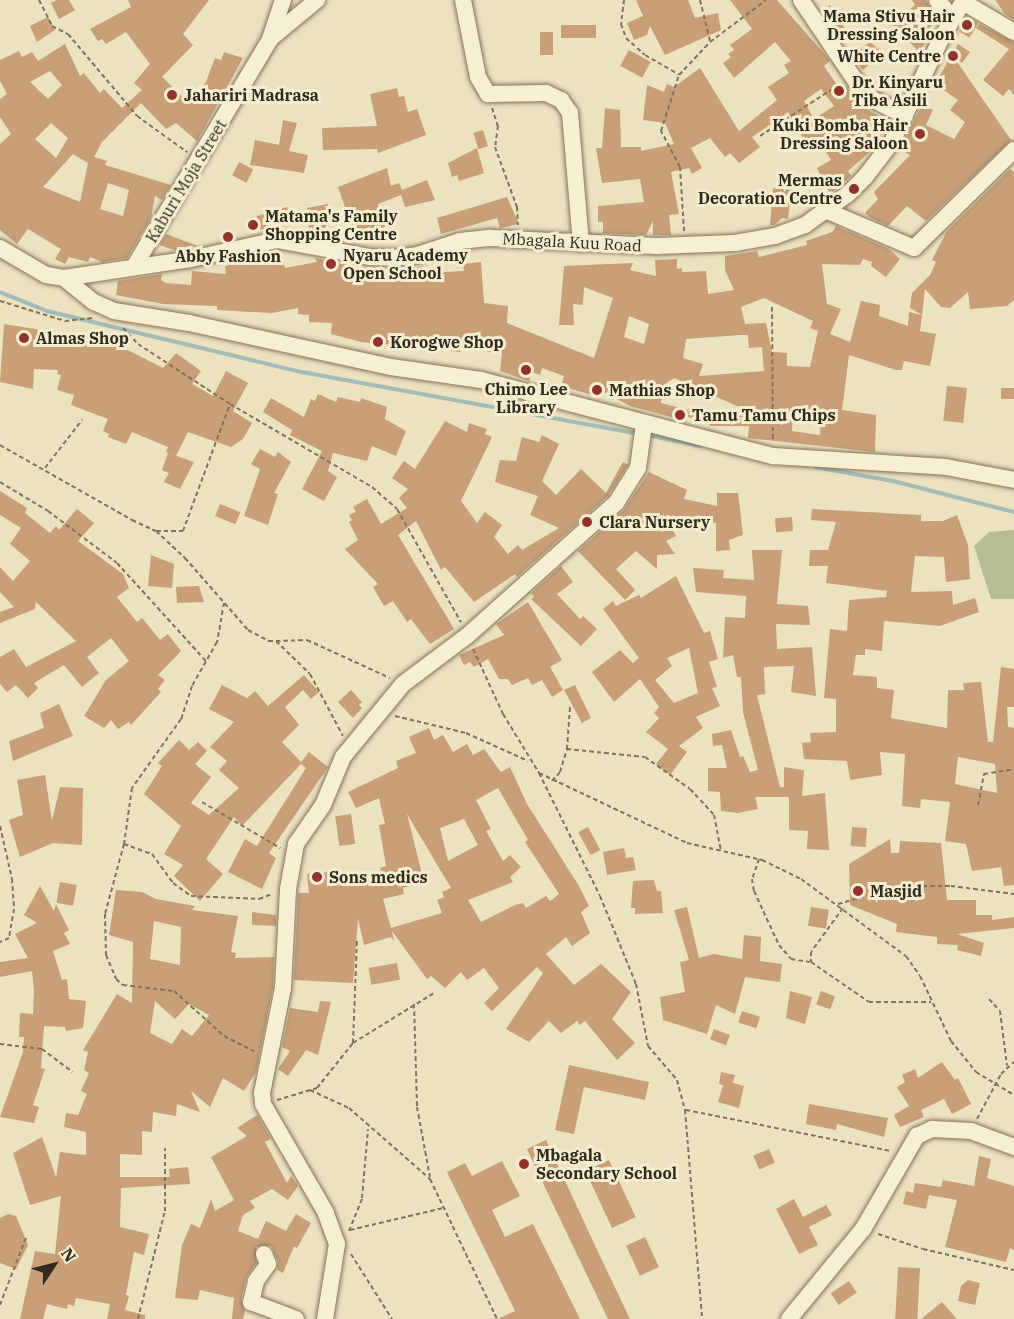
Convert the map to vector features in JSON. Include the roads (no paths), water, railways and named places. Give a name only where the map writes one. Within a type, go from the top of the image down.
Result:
[{"type":"street","name":"Kaburi Moja Street","points":[[135,265],[270,39],[283,0]]},
{"type":"street","points":[[270,39],[317,0]]},
{"type":"street","points":[[463,0],[478,77],[488,94],[546,93],[561,100],[570,113],[581,244]]},
{"type":"street","points":[[801,0],[851,75],[872,99],[905,116]]},
{"type":"street","points":[[937,0],[952,16]]},
{"type":"street","points":[[964,1],[1014,32]]},
{"type":"street","name":"Mbagala Kuu Road","points":[[64,278],[135,265],[191,259],[277,240],[370,257],[394,258],[417,255],[460,241],[519,237],[581,244],[685,245],[735,243],[775,236],[805,225],[864,177],[892,142],[952,16],[964,1]]},
{"type":"street","points":[[825,210],[914,248],[1014,150]]},
{"type":"street","points":[[0,248],[46,275],[64,278],[110,310],[189,323],[391,367],[481,380],[773,456],[946,467],[1014,480]]},
{"type":"street","points":[[325,1319],[339,1242],[326,1214],[263,1104],[268,1058],[275,1041],[283,988],[292,855],[303,831],[323,805],[334,773],[355,742],[403,684],[467,636],[616,503],[638,468],[644,424]]},
{"type":"street","points":[[789,1319],[863,1229],[917,1136],[932,1129],[971,1131],[1014,1147]]},
{"type":"street","points":[[264,1254],[268,1264],[256,1281],[251,1302],[296,1319]]},
{"type":"waterway","points":[[0,292],[47,311],[302,372],[639,434]]},
{"type":"waterway","points":[[647,435],[701,446]]},
{"type":"waterway","points":[[815,467],[893,481],[1014,512]]},
{"type":"place","name":"Mama Stivu Hair Dressing Saloon","points":[[967,25]]},
{"type":"place","name":"White Centre","points":[[953,56]]},
{"type":"place","name":"Dr. Kinyaru Tiba Asili","points":[[839,91]]},
{"type":"place","name":"Jahariri Madrasa","points":[[172,95]]},
{"type":"place","name":"Kuki Bomba Hair Dressing Saloon","points":[[920,134]]},
{"type":"place","name":"Mermas Decoration Centre","points":[[854,189]]},
{"type":"place","name":"Matama's Family Shopping Centre","points":[[253,225]]},
{"type":"place","name":"Abby Fashion","points":[[228,237]]},
{"type":"place","name":"Nyaru Academy Open School","points":[[331,264]]},
{"type":"place","name":"Almas Shop","points":[[24,338]]},
{"type":"place","name":"Korogwe Shop","points":[[378,342]]},
{"type":"place","name":"Chimo Lee Library","points":[[526,370]]},
{"type":"place","name":"Mathias Shop","points":[[597,390]]},
{"type":"place","name":"Tamu Tamu Chips","points":[[680,415]]},
{"type":"place","name":"Clara Nursery","points":[[587,522]]},
{"type":"place","name":"Sons medics","points":[[317,877]]},
{"type":"place","name":"Masjid","points":[[858,891]]},
{"type":"place","name":"Mbagala Secondary School","points":[[524,1164]]}]
